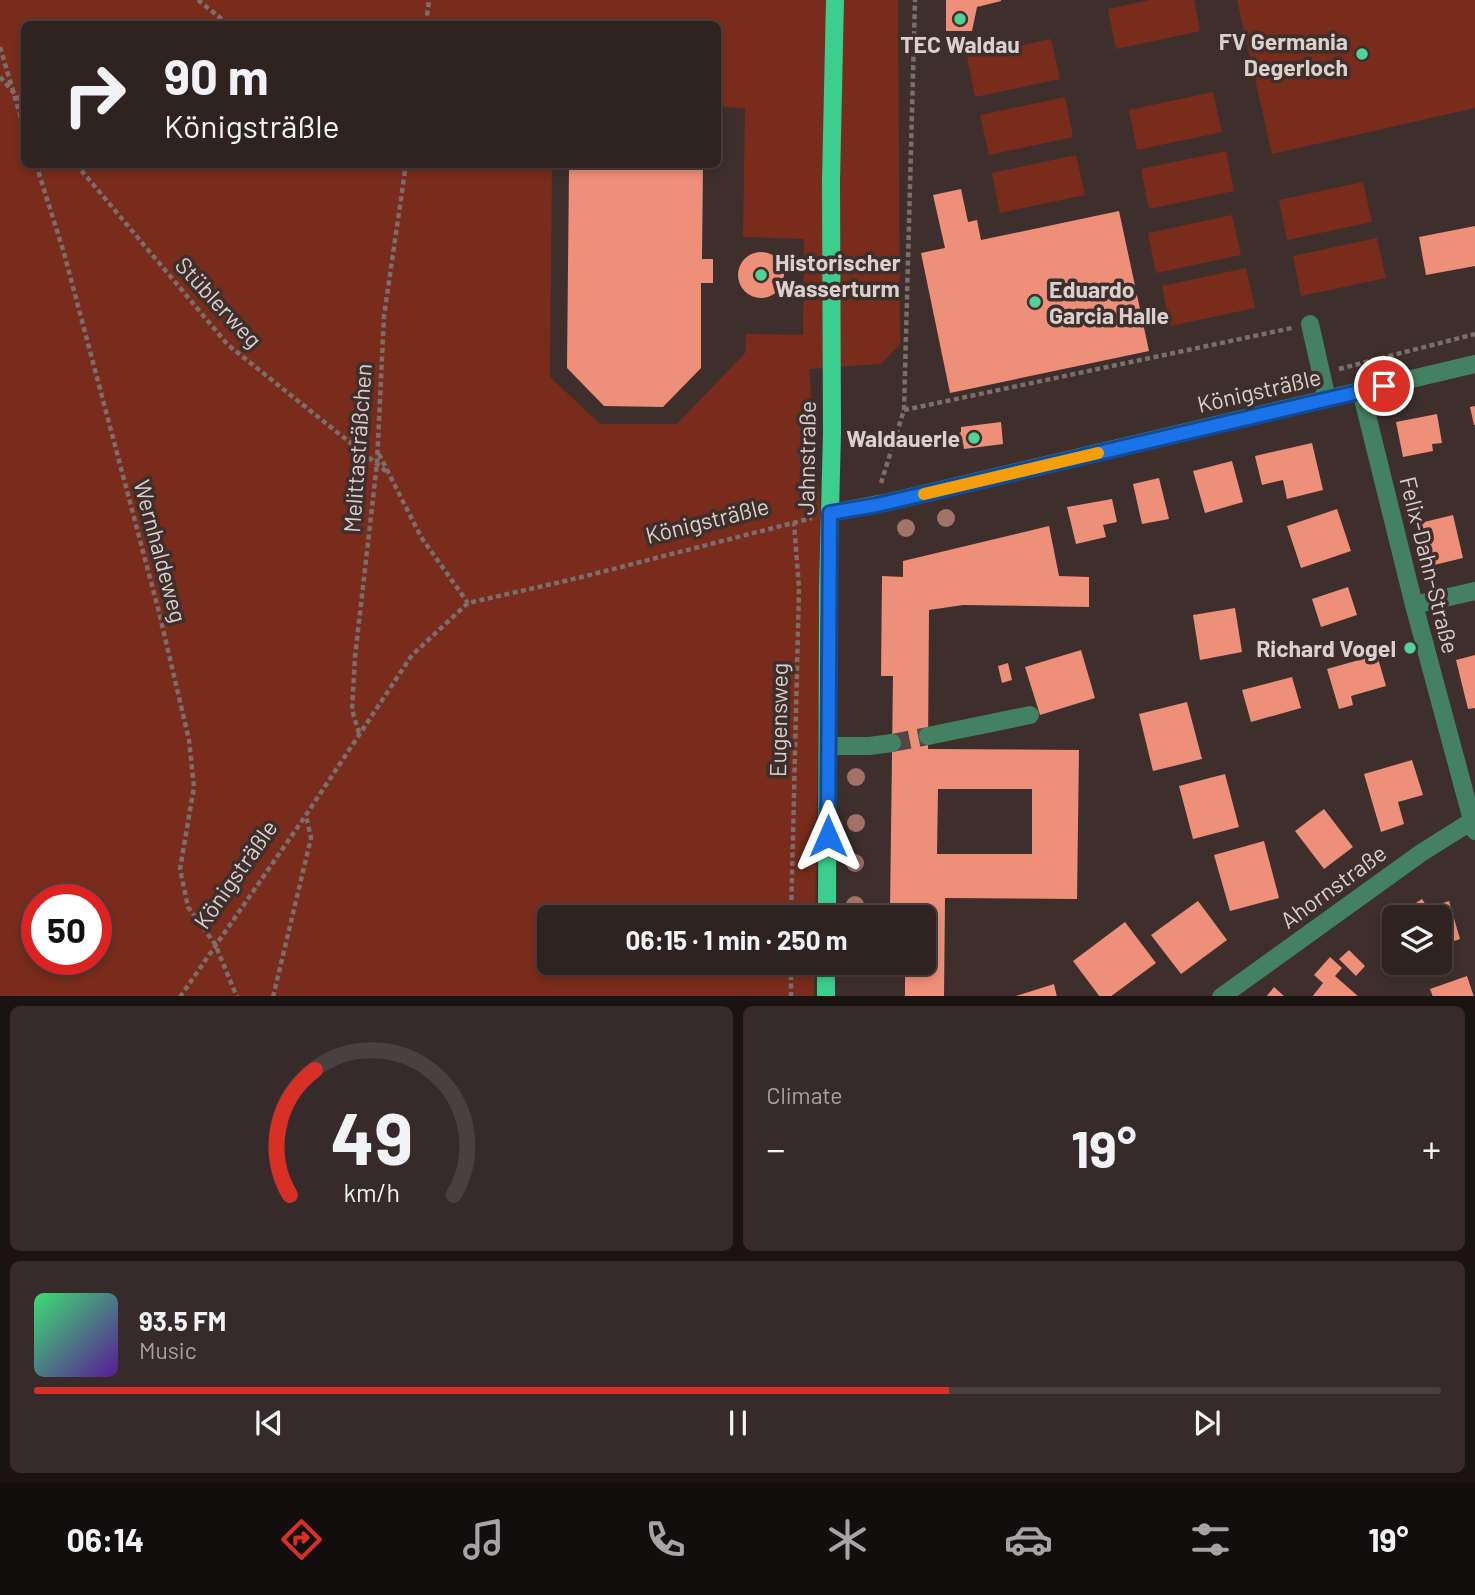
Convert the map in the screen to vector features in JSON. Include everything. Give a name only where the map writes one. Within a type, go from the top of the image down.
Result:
[{"type":"main road","name":"Jahnstraße","points":[[827,905],[832,433],[831,181],[835,0]]},
{"type":"main road","points":[[826,975],[826,996]]},
{"type":"street","points":[[1310,324],[1327,399]]},
{"type":"street","name":"Königsträßle","points":[[830,513],[877,505],[1475,364]]},
{"type":"street","name":"Felix-Dahn-Straße","points":[[1361,391],[1414,606],[1474,823]]},
{"type":"street","points":[[1414,606],[1475,591]]},
{"type":"street","points":[[928,736],[1030,715]]},
{"type":"street","points":[[828,746],[892,743]]},
{"type":"street","name":"Ahornstraße","points":[[1222,996],[1420,853],[1474,823]]},
{"type":"path","points":[[198,0],[224,21]]},
{"type":"path","points":[[426,21],[429,0]]},
{"type":"path","points":[[877,505],[882,477],[904,410],[915,0]]},
{"type":"path","points":[[0,47],[21,118]]},
{"type":"path","points":[[0,77],[21,100]]},
{"type":"path","name":"Wernhaldeweg","points":[[37,168],[68,266],[159,611],[186,727],[194,787],[180,869],[188,906],[215,944],[237,996]]},
{"type":"path","name":"Stüblerweg","points":[[79,168],[228,345],[387,472]]},
{"type":"path","name":"Melittasträßchen","points":[[359,733],[352,710],[355,657],[377,463],[384,316],[405,168]]},
{"type":"path","points":[[904,410],[1310,324]]},
{"type":"path","points":[[1321,373],[1475,334]]},
{"type":"path","points":[[377,451],[421,537],[468,603]]},
{"type":"path","name":"Königsträßle","points":[[180,996],[306,815],[412,655],[468,603],[578,578],[830,513]]},
{"type":"path","name":"Eugensweg","points":[[791,905],[799,588],[794,523]]},
{"type":"path","points":[[273,996],[311,838],[306,815]]},
{"type":"path","points":[[791,975],[791,996]]},
{"type":"shaded area","points":[[0,0],[898,0],[900,344],[881,364],[809,369],[822,529],[815,905],[537,905],[537,975],[814,975],[814,996],[0,996]],"holes":[[[21,21],[721,21],[721,107],[745,108],[743,237],[804,239],[803,335],[746,334],[745,353],[677,424],[600,424],[550,377],[552,168],[21,168]]]},
{"type":"shaded area","points":[[1149,0],[1194,0],[1200,31],[1116,49],[1108,9]]},
{"type":"shaded area","name":"FV Germania Degerloch","points":[[1237,0],[1475,0],[1475,108],[1272,154]]},
{"type":"shaded area","points":[[1051,39],[1060,79],[975,97],[967,57]]},
{"type":"shaded area","points":[[1213,92],[1222,132],[1137,150],[1129,110]]},
{"type":"shaded area","points":[[1065,97],[1073,137],[989,155],[980,115]]},
{"type":"shaded area","points":[[1226,151],[1234,191],[1149,209],[1141,169]]},
{"type":"shaded area","points":[[1076,155],[1085,195],[1000,213],[992,173]]},
{"type":"shaded area","points":[[1363,182],[1372,222],[1287,240],[1279,200]]},
{"type":"shaded area","points":[[1232,215],[1241,255],[1156,273],[1148,233]]},
{"type":"shaded area","points":[[1377,238],[1386,278],[1301,296],[1293,256]]},
{"type":"shaded area","points":[[1246,268],[1255,308],[1170,326],[1162,286]]},
{"type":"building","name":"TEC Waldau","points":[[946,0],[1001,1],[977,7],[972,31],[946,31]]},
{"type":"building","points":[[569,168],[703,168],[702,259],[713,259],[713,283],[701,283],[701,368],[663,407],[604,406],[567,368]]},
{"type":"building","name":"Eduardo Garcia Halle","points":[[961,189],[968,222],[977,220],[981,240],[1119,211],[1149,351],[950,393],[921,253],[945,248],[933,195]]},
{"type":"building","points":[[1475,226],[1475,266],[1426,275],[1419,237]]},
{"type":"building","name":"Historischer Wasserturm","points":[[761,252],[777,259],[784,275],[777,291],[761,298],[745,291],[738,275],[745,259]]},
{"type":"building","points":[[1475,406],[1475,425],[1474,425],[1470,407]]},
{"type":"building","points":[[1437,414],[1442,443],[1432,444],[1433,451],[1403,457],[1396,422]]},
{"type":"building","name":"Waldauerle","points":[[1001,422],[1003,444],[964,449],[963,443],[958,442],[961,427]]},
{"type":"building","points":[[1312,443],[1323,490],[1287,499],[1283,480],[1262,485],[1255,456]]},
{"type":"building","points":[[1232,461],[1243,502],[1205,513],[1193,471]]},
{"type":"building","points":[[1159,478],[1169,519],[1142,524],[1133,484]]},
{"type":"building","points":[[1112,499],[1117,522],[1103,525],[1106,537],[1076,544],[1067,507]]},
{"type":"building","points":[[1337,509],[1351,551],[1301,568],[1287,526]]},
{"type":"building","points":[[1453,515],[1463,558],[1430,566],[1420,523]]},
{"type":"building","points":[[1049,526],[1059,576],[1089,577],[1089,607],[963,605],[929,610],[928,749],[1079,750],[1077,899],[945,898],[944,996],[905,996],[905,975],[936,975],[936,905],[890,905],[893,676],[881,676],[882,576],[903,577],[903,561]],"holes":[[[938,789],[1032,789],[1032,854],[937,854]]]},
{"type":"building","points":[[1348,587],[1357,615],[1321,627],[1312,599]]},
{"type":"building","points":[[1235,608],[1242,652],[1200,660],[1193,615]]},
{"type":"building","points":[[1081,650],[1095,698],[1040,715],[1025,667]]},
{"type":"building","points":[[1377,655],[1386,686],[1351,696],[1353,705],[1339,709],[1327,669]]},
{"type":"building","points":[[1475,655],[1475,708],[1468,709],[1456,660]]},
{"type":"building","points":[[1008,663],[1012,680],[1002,683],[998,666]]},
{"type":"building","points":[[1292,677],[1301,708],[1251,722],[1242,690]]},
{"type":"building","points":[[1187,702],[1202,759],[1153,771],[1139,714]]},
{"type":"building","points":[[1412,760],[1423,795],[1398,802],[1404,824],[1381,832],[1364,774]]},
{"type":"building","points":[[1225,774],[1239,827],[1193,839],[1179,786]]},
{"type":"building","points":[[1324,809],[1353,847],[1324,869],[1295,831]]},
{"type":"building","points":[[1264,841],[1279,898],[1230,911],[1214,855]]},
{"type":"building","points":[[1422,899],[1426,905],[1413,905]]},
{"type":"building","points":[[1198,901],[1227,940],[1181,974],[1151,935]]},
{"type":"building","points":[[1452,911],[1460,939],[1452,942]]},
{"type":"building","points":[[1125,922],[1156,963],[1111,996],[1099,996],[1073,961]]},
{"type":"building","points":[[1349,950],[1365,966],[1356,976],[1339,959]]},
{"type":"building","points":[[1330,957],[1342,968],[1335,976],[1358,996],[1313,996],[1323,983],[1314,975]]},
{"type":"building","points":[[1467,976],[1474,996],[1433,996],[1430,989]]},
{"type":"building","points":[[1054,984],[1057,996],[1016,996]]},
{"type":"building","points":[[1274,987],[1284,996],[1267,996]]},
{"type":"tunnel","points":[[892,743],[928,736]]},
{"type":"slow traffic","points":[[924,494],[1098,453]]},
{"type":"place","name":"TEC Waldau","points":[[960,19]]},
{"type":"place","name":"FV Germania Degerloch","points":[[1362,54]]},
{"type":"place","name":"Historischer Wasserturm","points":[[761,275]]},
{"type":"place","name":"Eduardo Garcia Halle","points":[[1035,302]]},
{"type":"place","name":"Waldauerle","points":[[974,438]]},
{"type":"place","name":"Richard Vogel","points":[[1410,648]]},
{"type":"route","points":[[828,836],[830,513],[877,505],[1384,386]]}]
